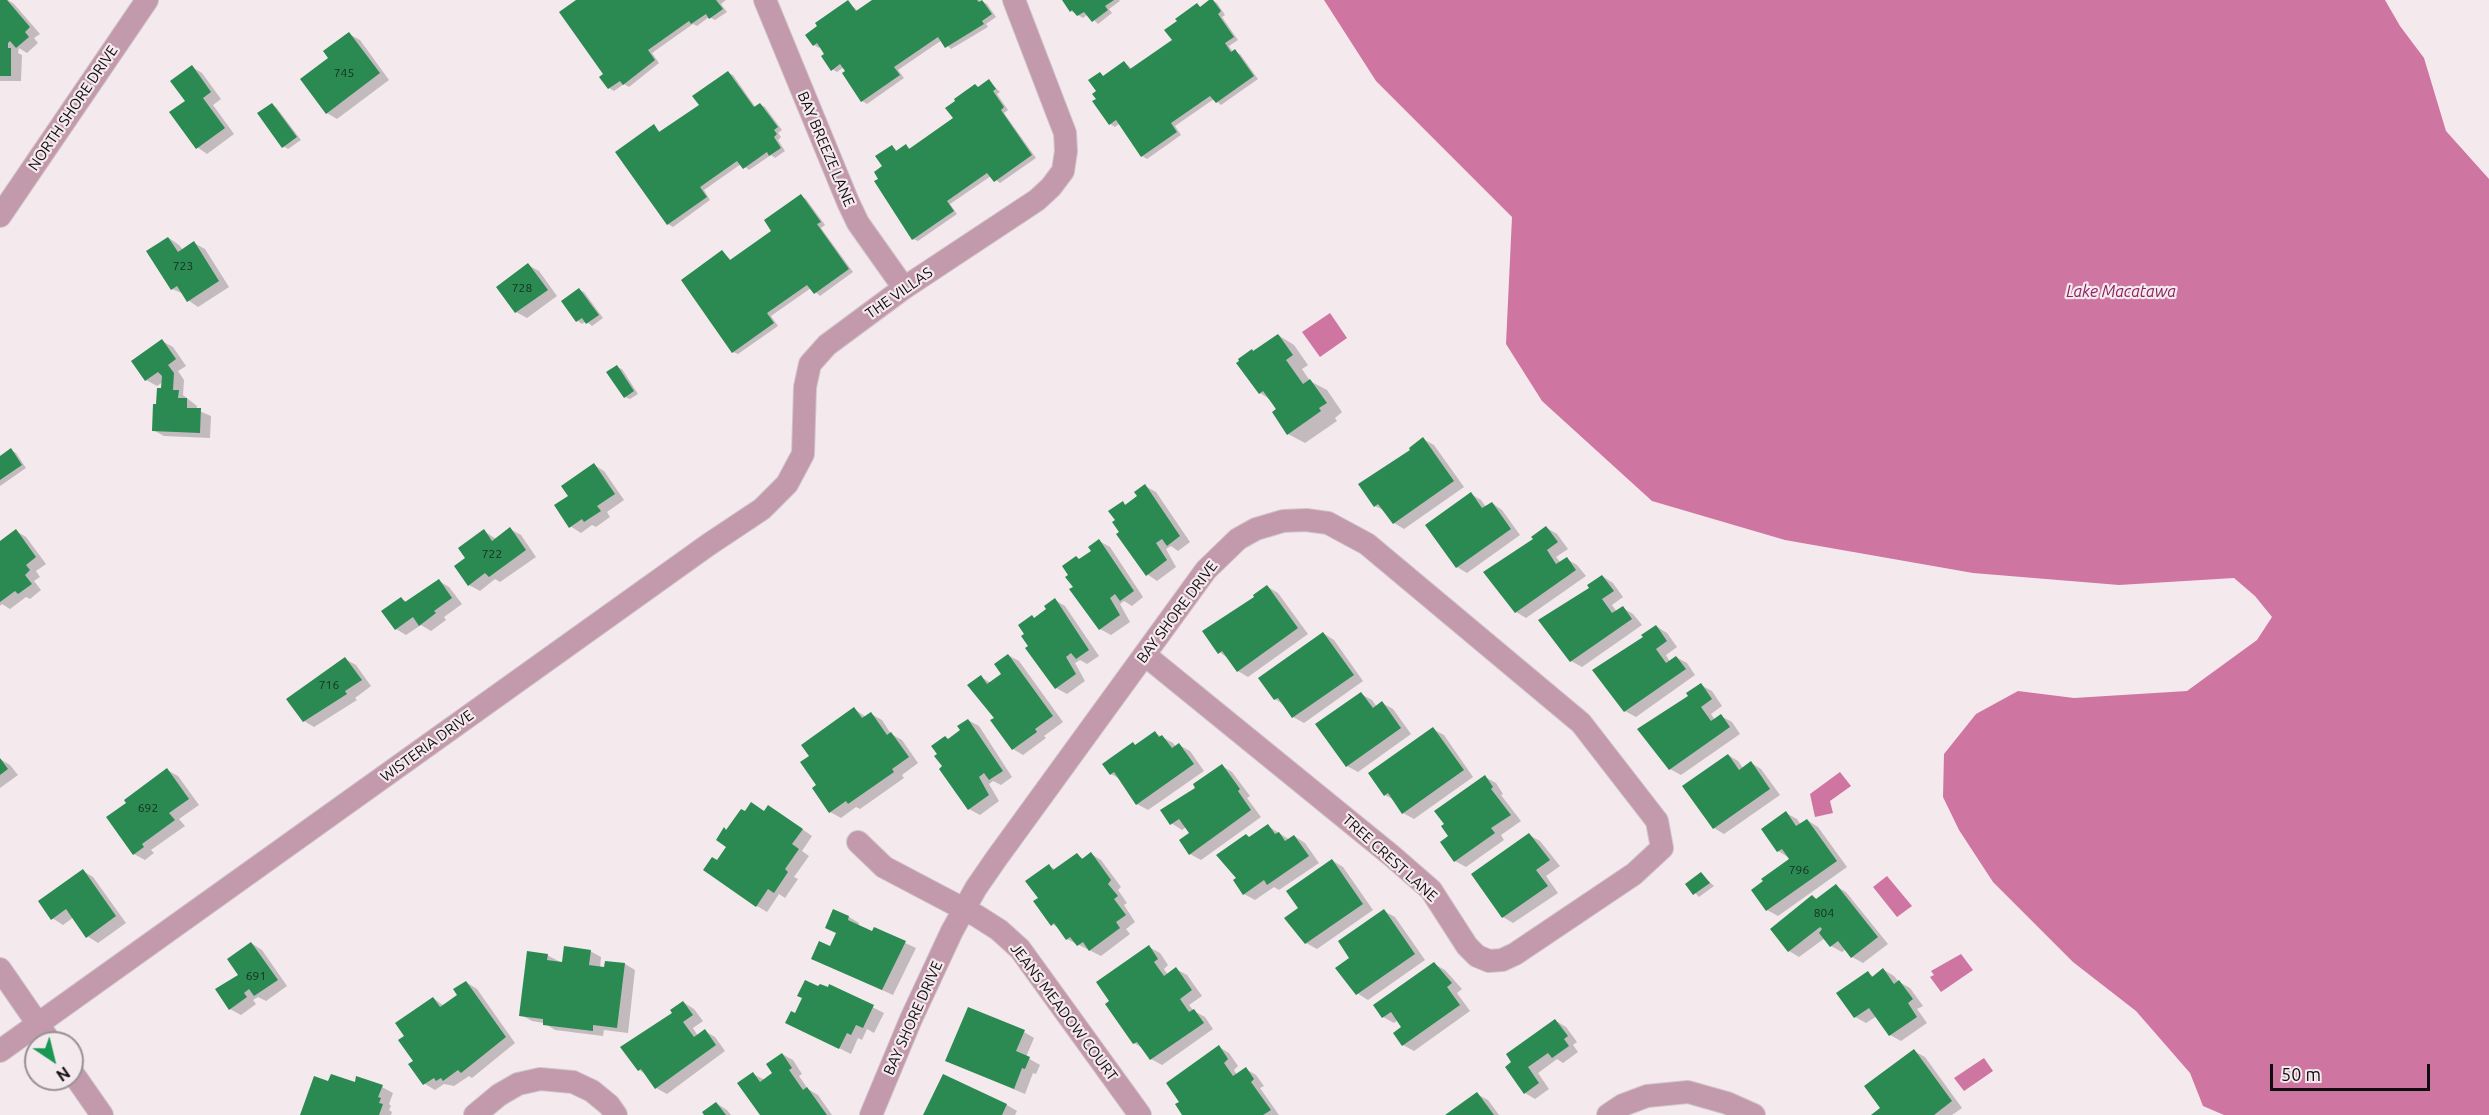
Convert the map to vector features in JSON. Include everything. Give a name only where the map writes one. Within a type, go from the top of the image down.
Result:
[{"type":"street","name":"NORTH SHORE DRIVE","points":[[0,216],[147,0]]},
{"type":"street","name":"BAY BREEZE LANE","points":[[765,0],[858,224],[904,288]]},
{"type":"street","name":"THE VILLAS","points":[[803,454],[805,387],[810,364],[827,345],[904,288],[1037,200],[1063,171],[1066,151],[1065,133],[1014,0]]},
{"type":"street","name":"WISTERIA DRIVE","points":[[0,1051],[708,544],[762,509],[787,484],[803,454]]},
{"type":"street","name":"BAY SHORE DRIVE","points":[[871,1115],[911,1019],[952,930],[996,859],[1206,570],[1238,539],[1256,528],[1283,521],[1306,520],[1328,523],[1366,544],[1581,723],[1657,821],[1662,848]]},
{"type":"street","name":"TREE CREST LANE","points":[[1145,655],[1392,856],[1431,891],[1472,951],[1489,961],[1502,960],[1515,954],[1634,874],[1662,848]]},
{"type":"street","name":"JEANS MEADOW COURT","points":[[858,842],[884,867],[999,930],[1020,949],[1140,1115]]},
{"type":"street","points":[[0,969],[43,1031]]},
{"type":"street","points":[[475,1115],[499,1095],[518,1084],[540,1079],[573,1082],[592,1091],[609,1105],[616,1115]]},
{"type":"street","points":[[84,1089],[102,1115]]},
{"type":"street","points":[[1608,1115],[1623,1105],[1647,1096],[1688,1092],[1727,1103],[1754,1115]]},
{"type":"water","name":"Lake Macatawa","points":[[1324,0],[2385,0],[2400,26],[2424,58],[2446,131],[2489,179],[2489,1115],[2224,1115],[2203,1106],[2190,1073],[2136,1011],[2073,962],[1993,882],[1959,830],[1943,797],[1944,754],[1976,714],[2018,691],[2074,698],[2187,691],[2257,640],[2272,617],[2255,596],[2234,578],[2119,585],[1973,573],[1785,540],[1652,501],[1542,401],[1506,344],[1512,217],[1376,81]]},
{"type":"water","points":[[1330,313],[1347,338],[1320,357],[1302,332]]},
{"type":"water","points":[[1840,772],[1851,786],[1830,801],[1833,813],[1815,817],[1810,794]]},
{"type":"water","points":[[1887,876],[1912,906],[1897,917],[1873,887]]},
{"type":"water","points":[[1961,954],[1973,970],[1941,992],[1930,977],[1934,975],[1931,971]]},
{"type":"water","points":[[1984,1058],[1993,1071],[1964,1091],[1954,1078]]},
{"type":"building","points":[[0,0],[7,0],[30,27],[25,32],[29,37],[16,48],[10,41],[8,43],[8,48],[11,48],[11,76],[0,76]]},
{"type":"building","points":[[576,0],[716,0],[723,9],[709,19],[706,14],[691,24],[689,21],[648,50],[655,60],[623,85],[620,81],[608,89],[599,77],[603,74],[559,12]]},
{"type":"building","points":[[848,0],[856,11],[872,0],[977,0],[979,2],[982,0],[992,14],[982,21],[984,24],[945,48],[938,37],[894,67],[900,75],[861,102],[842,73],[845,71],[840,64],[831,71],[821,56],[824,54],[817,43],[813,46],[805,35],[817,26],[815,23]]},
{"type":"building","points":[[1062,0],[1114,0],[1105,6],[1108,10],[1092,22],[1084,12],[1077,16],[1072,10],[1070,12]]},
{"type":"building","points":[[1209,0],[1213,0],[1221,11],[1218,14],[1234,37],[1225,43],[1231,52],[1235,49],[1254,76],[1216,103],[1210,96],[1171,123],[1177,132],[1141,157],[1116,120],[1109,125],[1092,101],[1096,99],[1092,94],[1096,91],[1088,80],[1100,72],[1103,76],[1124,61],[1130,69],[1172,40],[1164,30],[1177,21],[1175,19],[1197,3],[1200,7]]},
{"type":"building","points":[[349,32],[380,73],[326,114],[300,79],[328,58],[323,51]]},
{"type":"building","points":[[192,65],[211,92],[203,98],[225,128],[196,149],[169,112],[185,101],[170,81]]},
{"type":"building","points":[[728,71],[754,107],[760,103],[778,127],[774,130],[777,134],[774,137],[781,148],[769,156],[767,152],[743,169],[737,161],[700,187],[707,197],[667,225],[615,152],[654,124],[659,132],[699,105],[692,96]]},
{"type":"building","points":[[989,79],[996,89],[993,91],[1004,107],[1001,110],[1032,155],[994,182],[987,173],[947,201],[954,211],[912,240],[874,181],[878,179],[874,172],[882,166],[875,156],[892,145],[896,151],[906,144],[909,149],[953,118],[945,108],[955,101],[954,99],[975,84],[978,87]]},
{"type":"building","points":[[272,103],[297,137],[282,148],[257,113]]},
{"type":"building","points":[[801,194],[821,222],[817,224],[849,269],[814,294],[807,285],[767,313],[774,323],[732,353],[681,280],[722,250],[730,260],[771,231],[764,220]]},
{"type":"building","points":[[168,237],[178,252],[194,241],[219,281],[187,302],[177,286],[171,290],[146,251]]},
{"type":"building","points":[[528,263],[548,290],[515,313],[496,287]]},
{"type":"building","points":[[579,288],[599,315],[586,324],[582,318],[576,322],[561,301]]},
{"type":"building","points":[[1278,334],[1293,355],[1286,360],[1303,384],[1310,379],[1327,403],[1319,408],[1321,411],[1287,435],[1272,412],[1276,409],[1263,391],[1259,394],[1236,363],[1252,349],[1253,351]]},
{"type":"building","points":[[162,339],[176,359],[168,365],[174,373],[173,390],[179,390],[178,398],[187,398],[187,408],[201,408],[200,433],[152,431],[153,404],[156,404],[157,388],[161,388],[162,376],[158,372],[145,381],[131,361]]},
{"type":"building","points":[[617,365],[634,391],[624,398],[606,372]]},
{"type":"building","points":[[1423,437],[1454,481],[1393,524],[1378,504],[1374,507],[1358,484],[1410,450],[1409,448]]},
{"type":"building","points":[[11,448],[22,465],[0,480],[0,456]]},
{"type":"building","points":[[594,463],[615,494],[597,506],[601,511],[584,522],[582,519],[569,528],[554,505],[568,496],[561,486]]},
{"type":"building","points":[[1145,484],[1180,536],[1167,546],[1162,539],[1156,543],[1167,560],[1146,576],[1116,534],[1119,532],[1112,522],[1115,520],[1108,511],[1123,501],[1125,505],[1137,496],[1134,492]]},
{"type":"building","points":[[1471,492],[1482,508],[1492,502],[1511,529],[1456,568],[1425,525]]},
{"type":"building","points":[[1546,526],[1558,542],[1547,550],[1556,564],[1567,557],[1576,570],[1515,613],[1483,572],[1533,539],[1531,537]]},
{"type":"building","points":[[510,527],[526,550],[489,577],[485,573],[468,586],[454,566],[465,558],[458,548],[484,529],[492,541]]},
{"type":"building","points":[[16,529],[36,557],[26,565],[30,570],[25,575],[32,584],[18,594],[15,591],[0,602],[0,541]]},
{"type":"building","points":[[1099,539],[1134,591],[1120,601],[1115,594],[1110,598],[1120,615],[1099,630],[1069,589],[1073,587],[1065,577],[1068,575],[1062,566],[1076,556],[1079,559],[1091,551],[1088,547]]},
{"type":"building","points":[[1602,575],[1614,591],[1602,599],[1612,613],[1623,606],[1632,619],[1570,662],[1538,620],[1589,588],[1587,585]]},
{"type":"building","points":[[439,579],[452,598],[419,626],[413,617],[395,630],[381,611],[401,597],[405,602]]},
{"type":"building","points":[[1267,585],[1298,628],[1237,672],[1222,651],[1218,654],[1202,631],[1254,597],[1253,595]]},
{"type":"building","points":[[1055,598],[1089,650],[1076,659],[1071,653],[1066,657],[1076,674],[1055,689],[1025,648],[1028,646],[1021,636],[1024,634],[1018,625],[1032,615],[1034,618]]},
{"type":"building","points":[[1656,625],[1667,641],[1656,649],[1666,663],[1676,656],[1686,669],[1624,712],[1592,670],[1643,637],[1641,635]]},
{"type":"building","points":[[1323,632],[1354,675],[1292,718],[1278,698],[1274,700],[1258,678]]},
{"type":"building","points":[[1008,654],[1053,716],[1035,729],[1037,732],[1012,750],[990,720],[994,718],[967,685],[981,675],[987,684],[1001,674],[994,664]]},
{"type":"building","points":[[345,657],[362,680],[345,691],[347,694],[303,722],[286,699]]},
{"type":"building","points":[[1701,683],[1712,699],[1701,707],[1711,721],[1721,714],[1730,727],[1669,770],[1637,729],[1688,696],[1686,693]]},
{"type":"building","points":[[1361,692],[1373,708],[1382,701],[1401,728],[1346,767],[1315,724]]},
{"type":"building","points":[[854,707],[862,718],[871,712],[887,735],[891,732],[909,757],[892,769],[894,772],[848,804],[846,801],[829,813],[812,788],[816,785],[800,762],[809,756],[801,745]]},
{"type":"building","points":[[968,719],[1003,771],[989,780],[984,773],[979,777],[989,795],[968,810],[939,769],[942,766],[934,756],[937,754],[931,746],[945,736],[948,739],[960,730],[957,726]]},
{"type":"building","points":[[1433,727],[1464,770],[1402,814],[1388,793],[1384,796],[1368,773]]},
{"type":"building","points":[[1155,731],[1159,737],[1162,735],[1172,748],[1179,743],[1194,764],[1136,805],[1114,772],[1110,775],[1102,764],[1133,742],[1135,745]]},
{"type":"building","points":[[1728,754],[1739,770],[1751,761],[1770,789],[1713,829],[1682,786]]},
{"type":"building","points":[[0,758],[8,769],[0,775]]},
{"type":"building","points":[[1222,764],[1240,789],[1238,791],[1251,810],[1189,855],[1179,840],[1189,833],[1179,819],[1170,825],[1160,810],[1195,788],[1193,784]]},
{"type":"building","points":[[167,768],[189,799],[169,813],[175,820],[142,844],[144,847],[133,855],[106,817],[126,803],[124,800]]},
{"type":"building","points":[[1485,775],[1493,787],[1491,789],[1511,815],[1491,828],[1495,833],[1454,862],[1440,842],[1448,836],[1441,826],[1444,824],[1434,811]]},
{"type":"building","points":[[751,802],[764,811],[768,805],[803,829],[792,844],[799,849],[785,869],[788,872],[774,893],[768,889],[756,907],[703,870],[712,857],[717,860],[726,847],[716,840],[724,827],[726,830],[741,809],[745,811]]},
{"type":"building","points":[[1786,811],[1796,826],[1807,819],[1837,861],[1766,911],[1751,890],[1763,881],[1761,879],[1789,859],[1782,849],[1777,852],[1761,829]]},
{"type":"building","points":[[1268,824],[1275,834],[1279,832],[1285,841],[1294,835],[1309,856],[1267,885],[1264,880],[1243,895],[1233,880],[1236,878],[1216,855],[1246,834],[1249,837]]},
{"type":"building","points":[[1529,833],[1550,860],[1536,870],[1548,886],[1502,918],[1471,874]]},
{"type":"building","points":[[1091,852],[1111,880],[1108,884],[1118,896],[1114,899],[1126,915],[1116,922],[1120,928],[1089,951],[1083,942],[1077,946],[1070,937],[1066,940],[1054,923],[1051,926],[1033,901],[1038,898],[1025,881],[1049,864],[1053,870],[1077,853],[1082,859]]},
{"type":"building","points":[[1332,859],[1363,904],[1305,944],[1284,918],[1298,908],[1286,891]]},
{"type":"building","points":[[83,869],[116,916],[86,938],[66,909],[51,920],[38,901]]},
{"type":"building","points":[[1701,872],[1710,883],[1693,895],[1685,884]]},
{"type":"building","points":[[1836,884],[1878,937],[1851,958],[1838,941],[1830,947],[1819,933],[1822,929],[1820,927],[1788,952],[1770,929],[1812,895],[1816,899]]},
{"type":"building","points":[[833,909],[849,916],[848,920],[872,931],[874,927],[906,941],[882,990],[811,959],[819,941],[830,946],[836,933],[825,928]]},
{"type":"building","points":[[1384,909],[1415,954],[1356,995],[1335,968],[1349,958],[1338,941]]},
{"type":"building","points":[[251,942],[278,980],[254,996],[249,989],[244,993],[247,997],[229,1010],[215,989],[238,975],[227,959]]},
{"type":"building","points":[[1149,945],[1158,959],[1154,962],[1164,976],[1176,967],[1192,990],[1180,999],[1189,1012],[1194,1009],[1204,1023],[1150,1060],[1137,1042],[1133,1044],[1105,1004],[1109,1001],[1096,982]]},
{"type":"building","points":[[564,946],[591,950],[589,965],[604,967],[605,961],[625,963],[617,1028],[593,1025],[593,1031],[543,1025],[543,1019],[519,1016],[527,951],[548,954],[547,960],[562,962]]},
{"type":"building","points":[[1434,962],[1452,983],[1447,987],[1460,1005],[1402,1046],[1393,1033],[1401,1027],[1391,1012],[1382,1018],[1373,1005]]},
{"type":"building","points":[[1883,968],[1894,984],[1899,980],[1913,999],[1908,1003],[1917,1017],[1889,1036],[1869,1008],[1854,1018],[1836,993],[1868,971],[1872,977]]},
{"type":"building","points":[[805,980],[818,986],[820,984],[828,987],[829,984],[874,1005],[863,1028],[856,1025],[851,1035],[847,1033],[839,1049],[785,1023],[791,1011],[795,1013],[802,998],[797,996]]},
{"type":"building","points":[[466,981],[506,1037],[461,1073],[458,1070],[443,1081],[441,1078],[436,1081],[434,1078],[423,1085],[408,1064],[413,1061],[398,1040],[404,1036],[395,1023],[433,997],[440,1007],[457,995],[453,989]]},
{"type":"building","points":[[683,1001],[693,1015],[683,1022],[694,1037],[705,1029],[716,1045],[655,1089],[641,1069],[638,1071],[620,1047],[672,1013],[670,1010]]},
{"type":"building","points":[[968,1007],[1025,1030],[1016,1051],[1030,1057],[1025,1069],[1022,1068],[1014,1089],[945,1061]]},
{"type":"building","points":[[1555,1019],[1568,1036],[1564,1039],[1569,1046],[1552,1058],[1548,1053],[1528,1067],[1539,1083],[1524,1094],[1505,1067],[1511,1062],[1506,1054]]},
{"type":"building","points":[[1219,1045],[1228,1059],[1224,1063],[1233,1076],[1246,1067],[1254,1079],[1251,1082],[1271,1110],[1263,1115],[1182,1115],[1175,1104],[1179,1102],[1166,1083]]},
{"type":"building","points":[[1914,1049],[1952,1101],[1934,1115],[1871,1115],[1880,1108],[1864,1086]]},
{"type":"building","points":[[782,1053],[792,1068],[789,1070],[803,1090],[807,1087],[827,1115],[760,1115],[737,1083],[753,1072],[760,1082],[772,1073],[766,1064]]},
{"type":"building","points":[[331,1074],[355,1082],[356,1076],[383,1085],[378,1097],[381,1098],[379,1103],[383,1104],[379,1115],[300,1115],[314,1076],[328,1081]]},
{"type":"building","points":[[943,1074],[1007,1104],[1002,1115],[923,1115]]},
{"type":"building","points":[[1477,1092],[1494,1115],[1445,1115]]},
{"type":"building","points":[[716,1102],[726,1115],[704,1115],[702,1112]]}]
